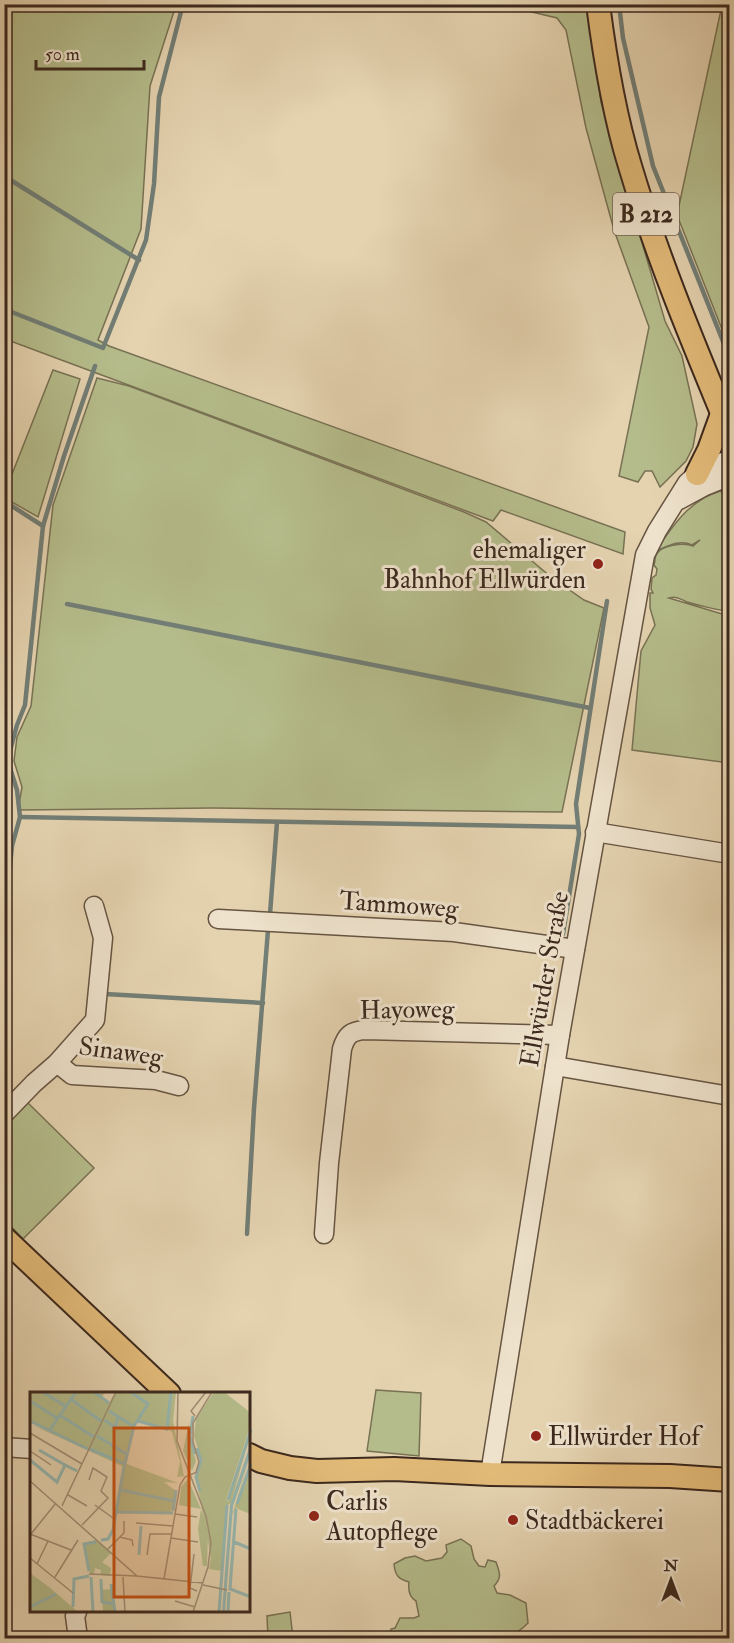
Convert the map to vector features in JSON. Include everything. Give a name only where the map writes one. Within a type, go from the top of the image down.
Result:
[{"type":"main road","name":"B 212","points":[[598,4],[616,110],[630,166],[680,308],[726,423],[697,474]]},
{"type":"main road","points":[[4,1238],[167,1392]]},
{"type":"main road","points":[[250,1456],[261,1461],[290,1468],[317,1471],[394,1469],[489,1474],[670,1476],[729,1480]]},
{"type":"street","name":"Ellwürder Straße","points":[[489,1474],[560,1035],[645,555],[687,483],[697,474],[729,459]]},
{"type":"street","points":[[677,501],[729,476]]},
{"type":"street","points":[[595,832],[729,854]]},
{"type":"street","points":[[4,1114],[57,1063],[95,1020],[103,938],[94,906]]},
{"type":"street","name":"Tammoweg","points":[[218,919],[454,932],[575,949]]},
{"type":"street","name":"Hayoweg","points":[[324,1234],[329,1163],[342,1049],[348,1034],[365,1030],[560,1035]]},
{"type":"street","name":"Sinaweg","points":[[57,1063],[72,1076],[156,1080],[179,1086]]},
{"type":"street","points":[[555,1066],[729,1096]]},
{"type":"street","points":[[4,1446],[30,1449]]},
{"type":"street","points":[[76,1613],[78,1638]]},
{"type":"green space","points":[[4,5],[176,5],[150,86],[141,229],[98,340],[109,346],[625,532],[623,554],[501,510],[493,521],[5,339]]},
{"type":"green space","points":[[524,5],[589,5],[601,102],[665,321],[682,356],[697,424],[693,447],[686,461],[660,487],[652,471],[645,471],[638,482],[619,476],[649,327],[614,230],[586,128],[566,30],[557,18],[523,10]]},
{"type":"green space","points":[[722,5],[730,5],[729,347],[677,215]]},
{"type":"green space","points":[[53,370],[80,379],[38,517],[5,498],[5,492]]},
{"type":"green space","points":[[97,378],[129,386],[464,512],[486,522],[551,577],[584,600],[604,608],[562,812],[212,808],[18,810],[22,787],[14,761],[17,737],[31,706],[53,505]]},
{"type":"green space","points":[[720,491],[729,497],[729,545],[722,540],[729,546],[729,611],[669,598],[729,616],[729,763],[632,750],[641,651],[655,625],[650,608],[650,593],[653,593],[652,578],[656,575],[657,569],[654,565],[656,556],[668,547],[679,544],[693,546],[700,540],[692,545],[678,543],[656,551],[675,523],[691,507],[709,495]]},
{"type":"green space","points":[[27,1102],[94,1168],[23,1239],[5,1220],[4,1125]]},
{"type":"green space","points":[[376,1390],[421,1393],[419,1456],[367,1451]]},
{"type":"green space","points":[[461,1539],[471,1546],[474,1559],[479,1566],[485,1567],[488,1560],[496,1562],[500,1575],[494,1586],[497,1593],[510,1595],[526,1603],[528,1623],[515,1633],[503,1636],[389,1638],[391,1629],[395,1628],[400,1618],[419,1616],[416,1601],[410,1593],[409,1582],[398,1576],[394,1564],[415,1556],[426,1561],[442,1558],[447,1552],[446,1545]]},
{"type":"green space","points":[[290,1612],[293,1638],[268,1638],[267,1616]]},
{"type":"waterway","points":[[4,309],[103,348],[146,240],[154,184],[159,97],[183,4]]},
{"type":"waterway","points":[[619,4],[623,38],[653,166],[730,359]]},
{"type":"waterway","points":[[4,176],[139,260]]},
{"type":"waterway","points":[[4,927],[12,846],[20,817],[17,790],[10,768],[10,751],[25,705],[43,526],[95,366]]},
{"type":"waterway","points":[[4,501],[43,526]]},
{"type":"waterway","points":[[563,934],[579,834],[576,804],[607,601]]},
{"type":"waterway","points":[[67,604],[590,708]]},
{"type":"waterway","points":[[20,817],[578,827]]},
{"type":"waterway","points":[[270,914],[277,822]]},
{"type":"waterway","points":[[247,1234],[268,930]]},
{"type":"waterway","points":[[105,994],[263,1003]]},
{"type":"place","name":"ehemaliger Bahnhof Ellwürden","points":[[598,564]]},
{"type":"place","name":"Ellwürder Hof","points":[[536,1436]]},
{"type":"place","name":"Carlis Autopflege","points":[[314,1516]]},
{"type":"place","name":"Stadtbäckerei","points":[[513,1520]]}]
